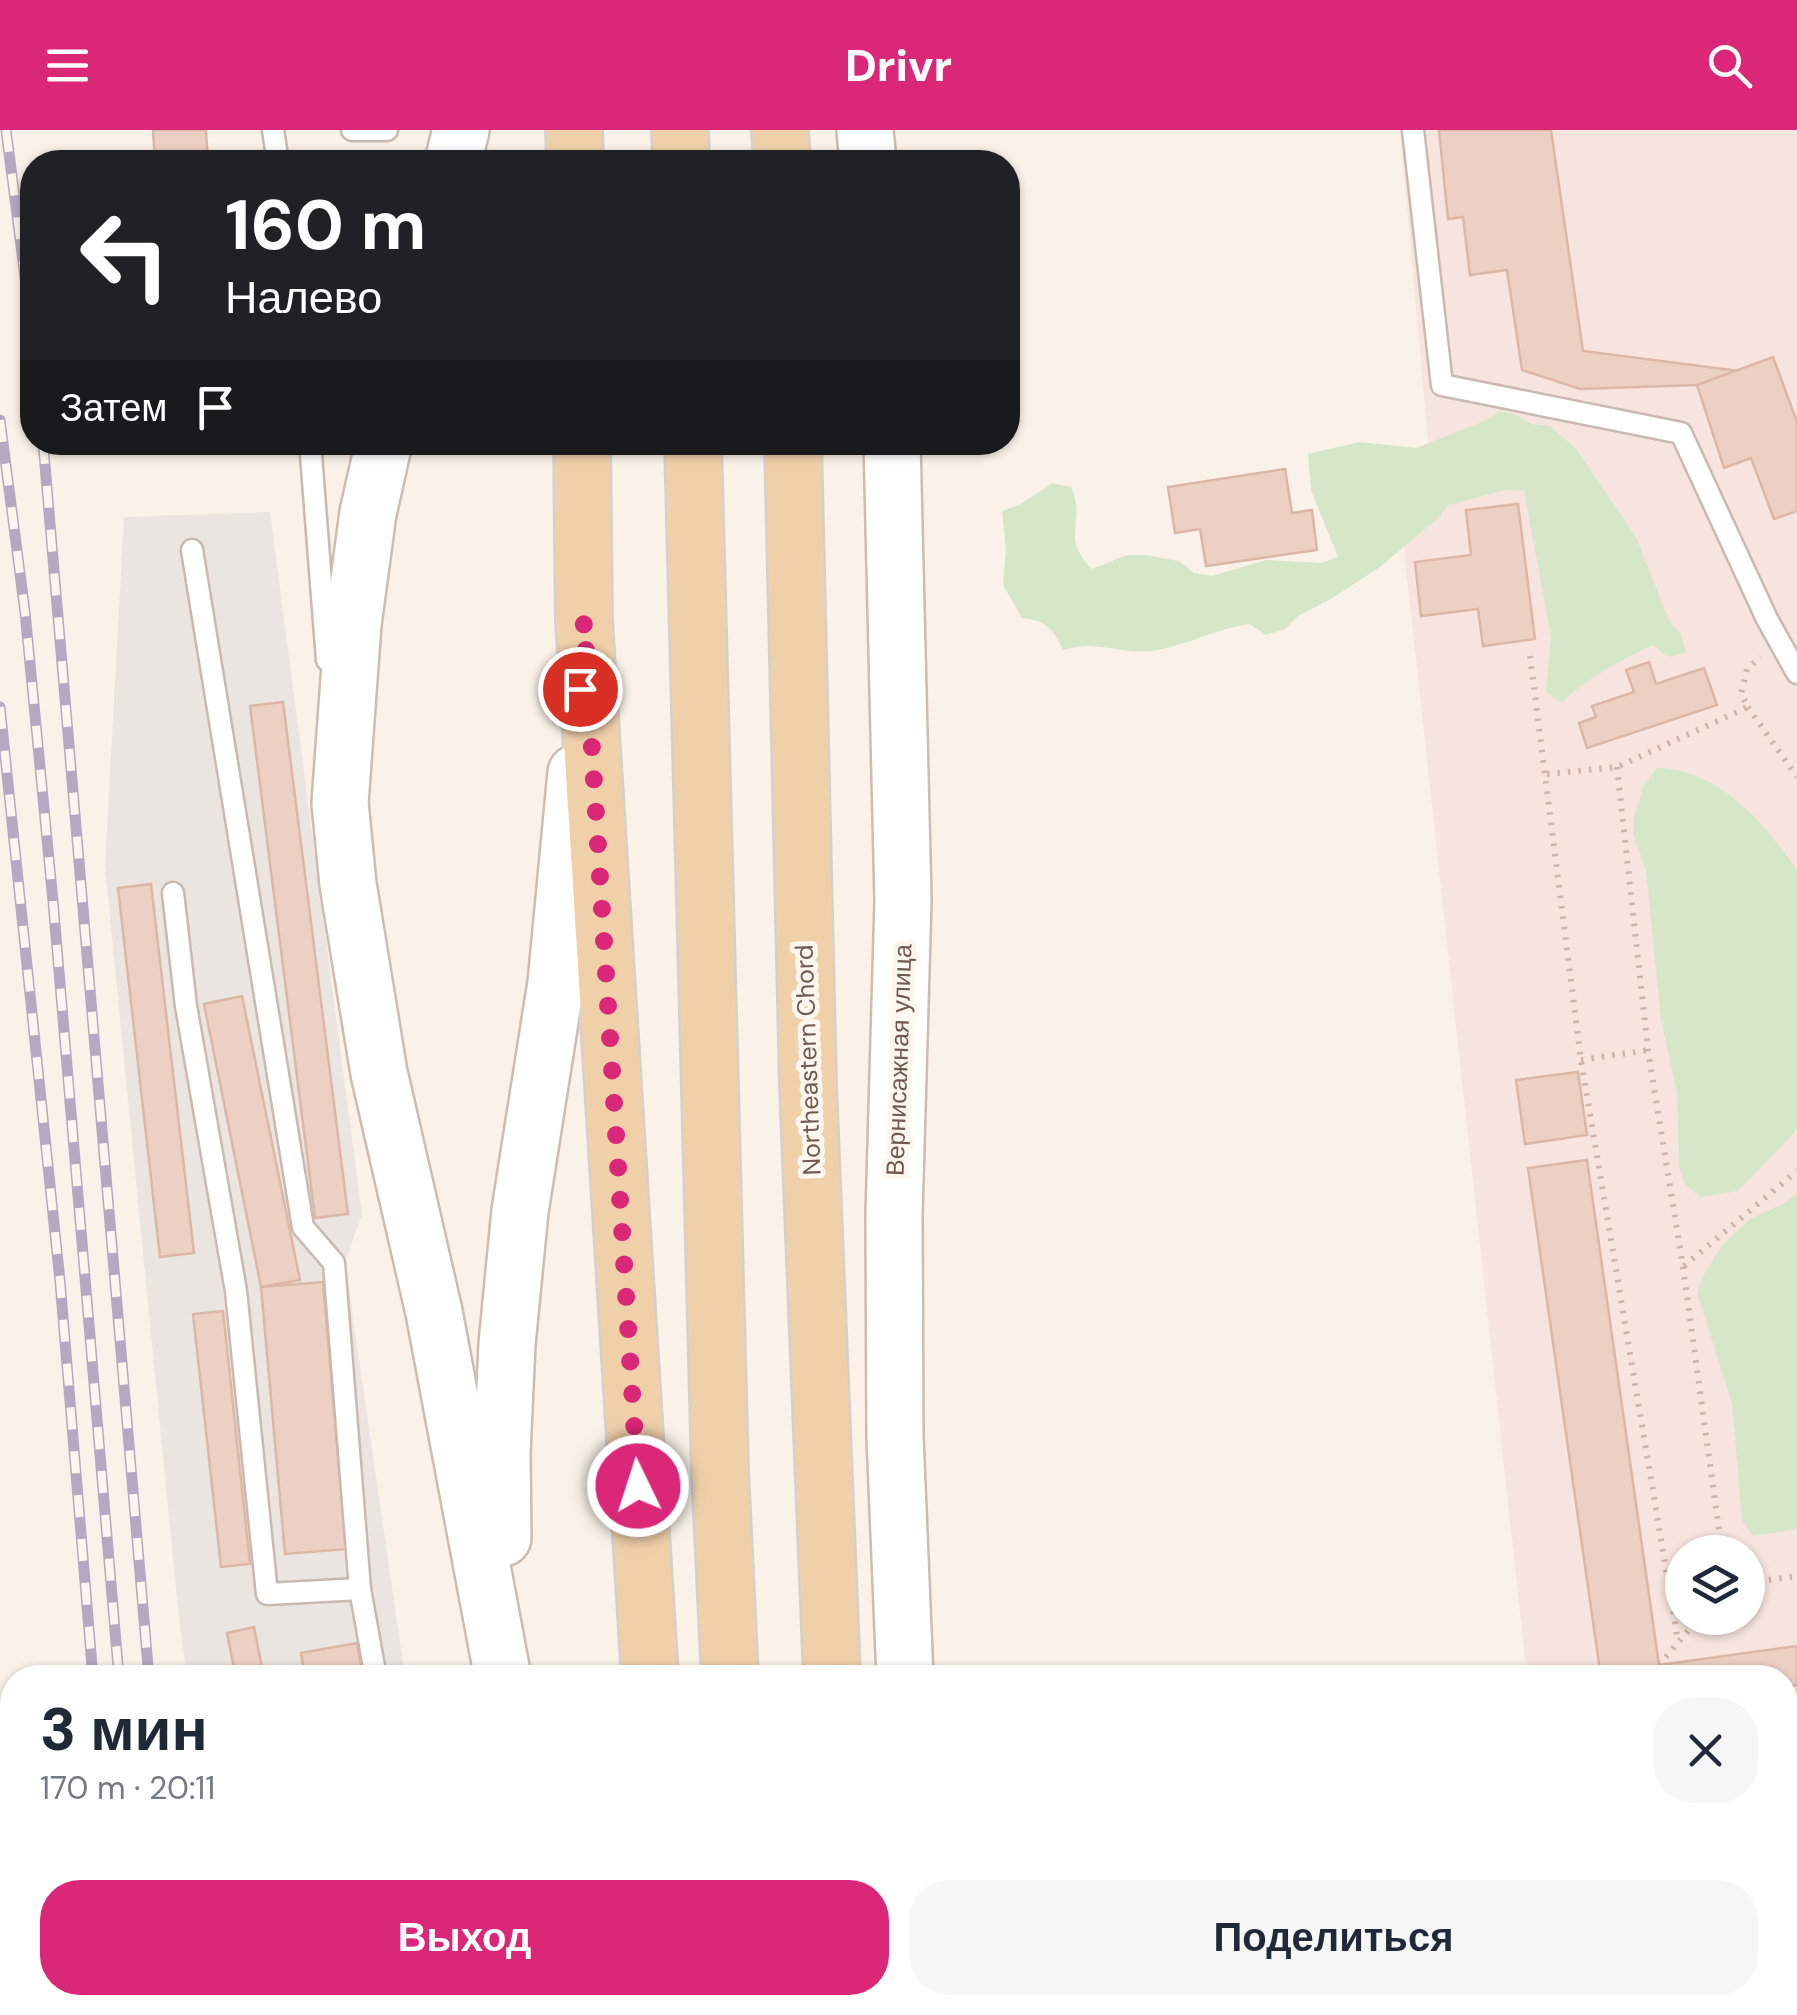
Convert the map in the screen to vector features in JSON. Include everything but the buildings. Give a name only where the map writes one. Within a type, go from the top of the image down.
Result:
[{"type":"main road","points":[[582,455],[584,621],[649,1665]]},
{"type":"main road","points":[[693,455],[720,1471],[729,1665]]},
{"type":"main road","name":"Northeastern Chord","points":[[793,455],[808,1085],[831,1665]]},
{"type":"street","points":[[381,455],[368,513],[353,624],[340,802],[348,884],[380,1073],[434,1312],[501,1665]]},
{"type":"street","name":"Вернисажная улица","points":[[892,455],[903,900],[894,1215],[895,1418],[904,1665]]},
{"type":"street","points":[[503,1665],[502,1453],[507,1344],[520,1211],[556,983],[573,826],[584,621]]},
{"type":"lane","points":[[352,130],[387,130]]},
{"type":"lane","points":[[1413,130],[1442,385],[1681,433],[1779,643],[1797,672]]},
{"type":"lane","points":[[311,455],[340,802]]},
{"type":"lane","points":[[192,550],[302,1228],[334,1263],[360,1589],[374,1665]]},
{"type":"lane","points":[[173,892],[186,1006],[236,1291],[267,1594],[360,1589]]},
{"type":"path","points":[[1779,643],[1746,669],[1742,694],[1797,777]]},
{"type":"path","points":[[1530,656],[1582,1060],[1678,1642]]},
{"type":"path","points":[[1547,774],[1616,766],[1748,707]]},
{"type":"path","points":[[1616,766],[1648,1050],[1720,1535]]},
{"type":"path","points":[[1582,1060],[1648,1050]]},
{"type":"path","points":[[1683,1267],[1797,1170]]},
{"type":"path","points":[[1765,1581],[1797,1576]]},
{"type":"path","points":[[1659,1665],[1684,1635]]},
{"type":"shaded area","points":[[1400,130],[1797,130],[1797,1665],[1526,1665],[1394,458],[1429,452]]},
{"type":"shaded area","points":[[270,512],[362,1215],[345,1262],[403,1665],[185,1665],[105,866],[124,517]]},
{"type":"green space","points":[[1500,411],[1532,424],[1550,426],[1576,449],[1636,537],[1686,653],[1668,657],[1653,645],[1593,678],[1562,703],[1546,692],[1551,637],[1524,491],[1505,490],[1448,505],[1380,567],[1298,616],[1285,629],[1266,635],[1250,624],[1146,652],[1087,646],[1063,650],[1048,627],[1022,618],[1003,585],[1006,549],[1002,511],[1053,483],[1071,487],[1077,547],[1092,569],[1127,555],[1179,561],[1194,573],[1212,576],[1266,560],[1321,563],[1338,557],[1311,490],[1308,454],[1359,442],[1416,448]]},
{"type":"green space","points":[[1657,768],[1679,770],[1720,788],[1756,818],[1797,871],[1797,1130],[1738,1191],[1700,1197],[1685,1184],[1679,1167],[1677,1092],[1661,1020],[1646,870],[1633,835],[1645,782]]},
{"type":"green space","points":[[1797,1193],[1797,1529],[1751,1535],[1742,1520],[1732,1404],[1697,1293],[1723,1244],[1750,1219]]},
{"type":"railway","points":[[6,130],[20,238]]},
{"type":"railway","points":[[0,420],[25,612],[53,901],[118,1665]]},
{"type":"railway","points":[[44,455],[148,1665]]},
{"type":"railway","points":[[0,707],[60,1281],[92,1665]]},
{"type":"route","points":[[580,689],[584,621],[638,1486]]}]
